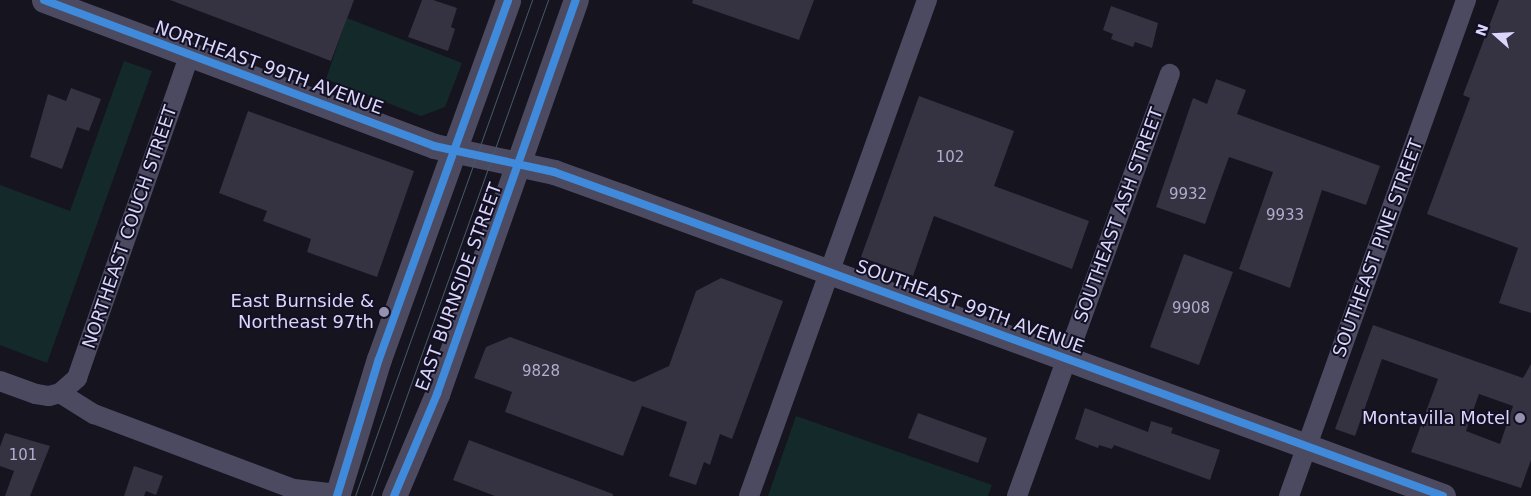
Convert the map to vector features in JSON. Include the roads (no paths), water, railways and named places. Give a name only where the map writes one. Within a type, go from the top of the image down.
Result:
[{"type":"street","name":"NORTHEAST 99TH AVENUE","points":[[44,0],[453,150],[484,157]]},
{"type":"street","points":[[0,381],[36,394],[60,393],[94,414],[294,489],[337,495],[379,359],[508,0]]},
{"type":"street","name":"EAST BURNSIDE STREET","points":[[394,496],[438,394],[576,0]]},
{"type":"street","points":[[749,496],[927,0]]},
{"type":"street","name":"SOUTHEAST PINE STREET","points":[[1289,496],[1466,0]]},
{"type":"street","name":"NORTHEAST COUCH STREET","points":[[60,393],[77,378],[190,54]]},
{"type":"street","name":"SOUTHEAST ASH STREET","points":[[1017,496],[1170,74]]},
{"type":"street","name":"SOUTHEAST 99TH AVENUE","points":[[484,157],[554,172],[1443,496]]},
{"type":"tram line","points":[[355,496],[532,0]]},
{"type":"tram line","points":[[371,496],[548,0]]},
{"type":"place","name":"East Burnside & Northeast 97th","points":[[384,312]]},
{"type":"place","name":"Montavilla Motel","points":[[1520,418]]}]
